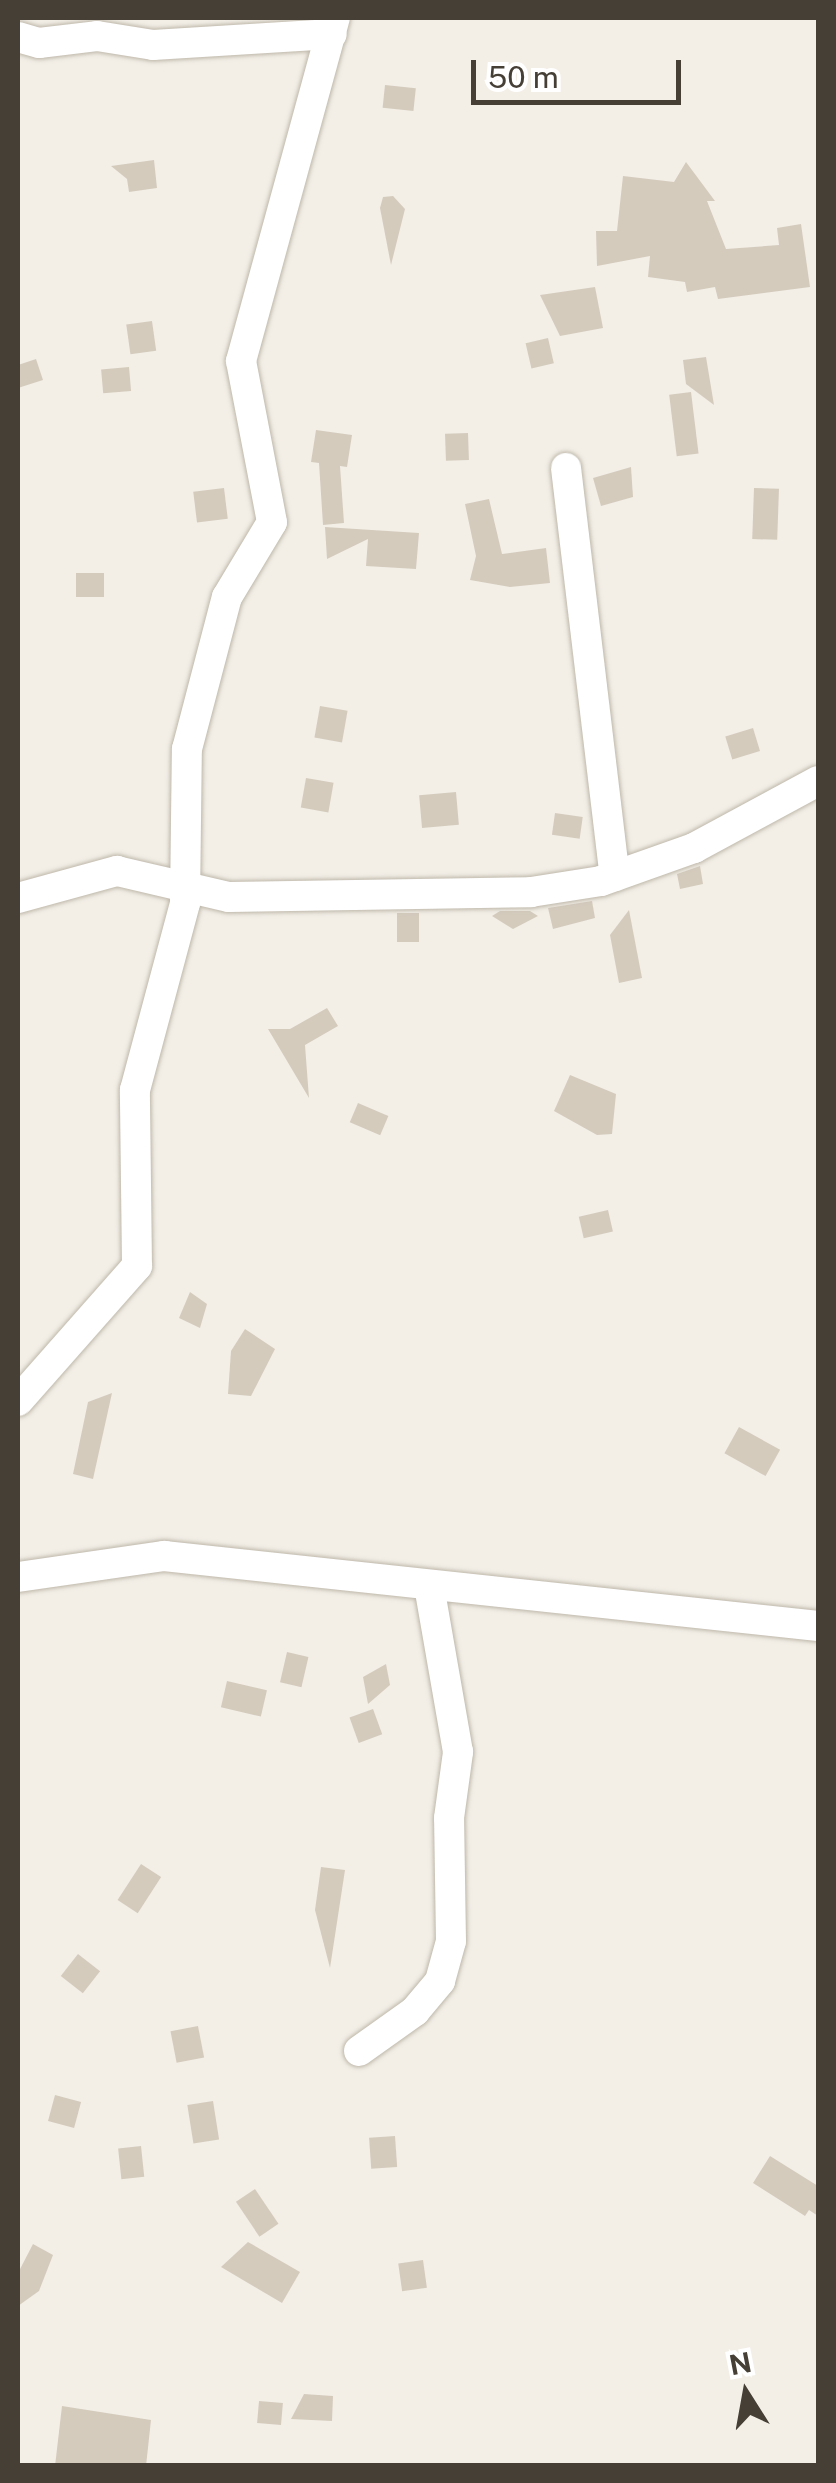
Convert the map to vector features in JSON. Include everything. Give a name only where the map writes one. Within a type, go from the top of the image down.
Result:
[{"type":"street","points":[[18,37],[39,43],[96,36],[153,45],[334,26],[241,360],[272,522],[227,596],[187,749],[185,888],[135,1090],[137,1266],[18,1401]]},
{"type":"street","points":[[566,468],[615,876]]},
{"type":"street","points":[[18,898],[116,871],[185,888],[279,899],[532,892],[615,876],[694,848],[818,781]]},
{"type":"street","points":[[18,1576],[164,1556],[816,1624]]},
{"type":"street","points":[[359,2051],[415,2012],[440,1980],[450,1941],[449,1818],[458,1752],[428,1586]]},
{"type":"building","points":[[385,85],[416,88],[413,111],[383,108]]},
{"type":"building","points":[[154,160],[157,188],[129,192],[127,179],[111,166]]},
{"type":"building","points":[[686,162],[715,201],[707,201],[726,249],[779,245],[777,228],[801,224],[810,287],[718,299],[715,287],[687,292],[685,282],[648,277],[650,256],[597,266],[596,231],[617,231],[623,176],[674,182]]},
{"type":"building","points":[[393,196],[405,209],[391,265],[380,208],[383,197]]},
{"type":"building","points":[[595,287],[603,328],[560,336],[540,295]]},
{"type":"building","points":[[152,321],[156,351],[130,354],[126,325]]},
{"type":"building","points":[[548,338],[554,363],[531,369],[526,343]]},
{"type":"building","points":[[706,357],[714,405],[686,384],[683,360]]},
{"type":"building","points":[[36,359],[43,380],[18,388],[18,365]]},
{"type":"building","points":[[129,367],[131,391],[103,393],[101,369]]},
{"type":"building","points":[[691,392],[699,454],[677,456],[669,395]]},
{"type":"building","points":[[316,430],[352,435],[347,467],[340,466],[344,523],[323,525],[319,463],[311,462]]},
{"type":"building","points":[[468,433],[469,460],[446,461],[445,434]]},
{"type":"building","points":[[631,467],[633,497],[601,506],[593,478]]},
{"type":"building","points":[[224,488],[228,519],[197,523],[193,492]]},
{"type":"building","points":[[754,488],[779,489],[777,540],[752,539]]},
{"type":"building","points":[[489,499],[502,554],[546,548],[550,583],[510,587],[470,580],[476,556],[465,504]]},
{"type":"building","points":[[325,527],[419,533],[416,569],[366,566],[368,539],[327,559]]},
{"type":"building","points":[[76,573],[104,573],[104,597],[76,597]]},
{"type":"building","points":[[320,706],[348,711],[342,742],[314,738]]},
{"type":"building","points":[[753,728],[760,751],[732,759],[725,736]]},
{"type":"building","points":[[306,778],[334,783],[328,812],[301,808]]},
{"type":"building","points":[[456,792],[459,825],[422,828],[419,795]]},
{"type":"building","points":[[555,813],[583,817],[580,839],[552,835]]},
{"type":"building","points":[[700,866],[703,884],[680,889],[677,874]]},
{"type":"building","points":[[592,901],[595,918],[553,929],[548,908]]},
{"type":"building","points":[[629,910],[642,978],[619,983],[610,935]]},
{"type":"building","points":[[500,911],[530,911],[538,916],[513,929],[492,916]]},
{"type":"building","points":[[397,913],[419,913],[419,942],[397,942]]},
{"type":"building","points":[[327,1008],[338,1026],[305,1045],[309,1098],[268,1029],[290,1029]]},
{"type":"building","points":[[570,1075],[616,1094],[612,1134],[597,1135],[554,1111]]},
{"type":"building","points":[[358,1103],[388,1116],[380,1135],[350,1122]]},
{"type":"building","points":[[608,1210],[613,1231],[584,1238],[579,1217]]},
{"type":"building","points":[[190,1292],[207,1304],[200,1328],[179,1318]]},
{"type":"building","points":[[245,1329],[275,1349],[251,1396],[228,1394],[231,1351]]},
{"type":"building","points":[[112,1393],[93,1479],[73,1474],[88,1402]]},
{"type":"building","points":[[739,1427],[780,1450],[766,1476],[724,1453]]},
{"type":"building","points":[[287,1652],[308,1657],[301,1687],[280,1682]]},
{"type":"building","points":[[386,1664],[390,1685],[368,1704],[363,1677]]},
{"type":"building","points":[[227,1681],[267,1690],[261,1717],[221,1707]]},
{"type":"building","points":[[373,1709],[382,1734],[359,1743],[350,1718]]},
{"type":"building","points":[[141,1864],[161,1877],[138,1913],[118,1900]]},
{"type":"building","points":[[321,1867],[345,1870],[330,1968],[315,1910]]},
{"type":"building","points":[[78,1954],[100,1971],[83,1993],[61,1976]]},
{"type":"building","points":[[198,2026],[204,2057],[177,2063],[171,2031]]},
{"type":"building","points":[[55,2095],[81,2102],[74,2128],[48,2121]]},
{"type":"building","points":[[213,2101],[219,2140],[193,2144],[187,2105]]},
{"type":"building","points":[[395,2136],[397,2167],[371,2169],[369,2138]]},
{"type":"building","points":[[141,2146],[144,2177],[121,2179],[118,2148]]},
{"type":"building","points":[[770,2156],[818,2186],[818,2216],[809,2210],[805,2216],[753,2183]]},
{"type":"building","points":[[255,2189],[278,2224],[259,2237],[236,2202]]},
{"type":"building","points":[[248,2242],[300,2272],[282,2303],[221,2267]]},
{"type":"building","points":[[33,2244],[53,2255],[39,2291],[18,2306],[18,2273]]},
{"type":"building","points":[[423,2260],[427,2288],[402,2291],[398,2263]]},
{"type":"building","points":[[304,2394],[333,2396],[332,2421],[291,2419]]},
{"type":"building","points":[[259,2401],[283,2403],[281,2425],[257,2423]]},
{"type":"building","points":[[62,2406],[151,2420],[146,2466],[55,2466]]}]
